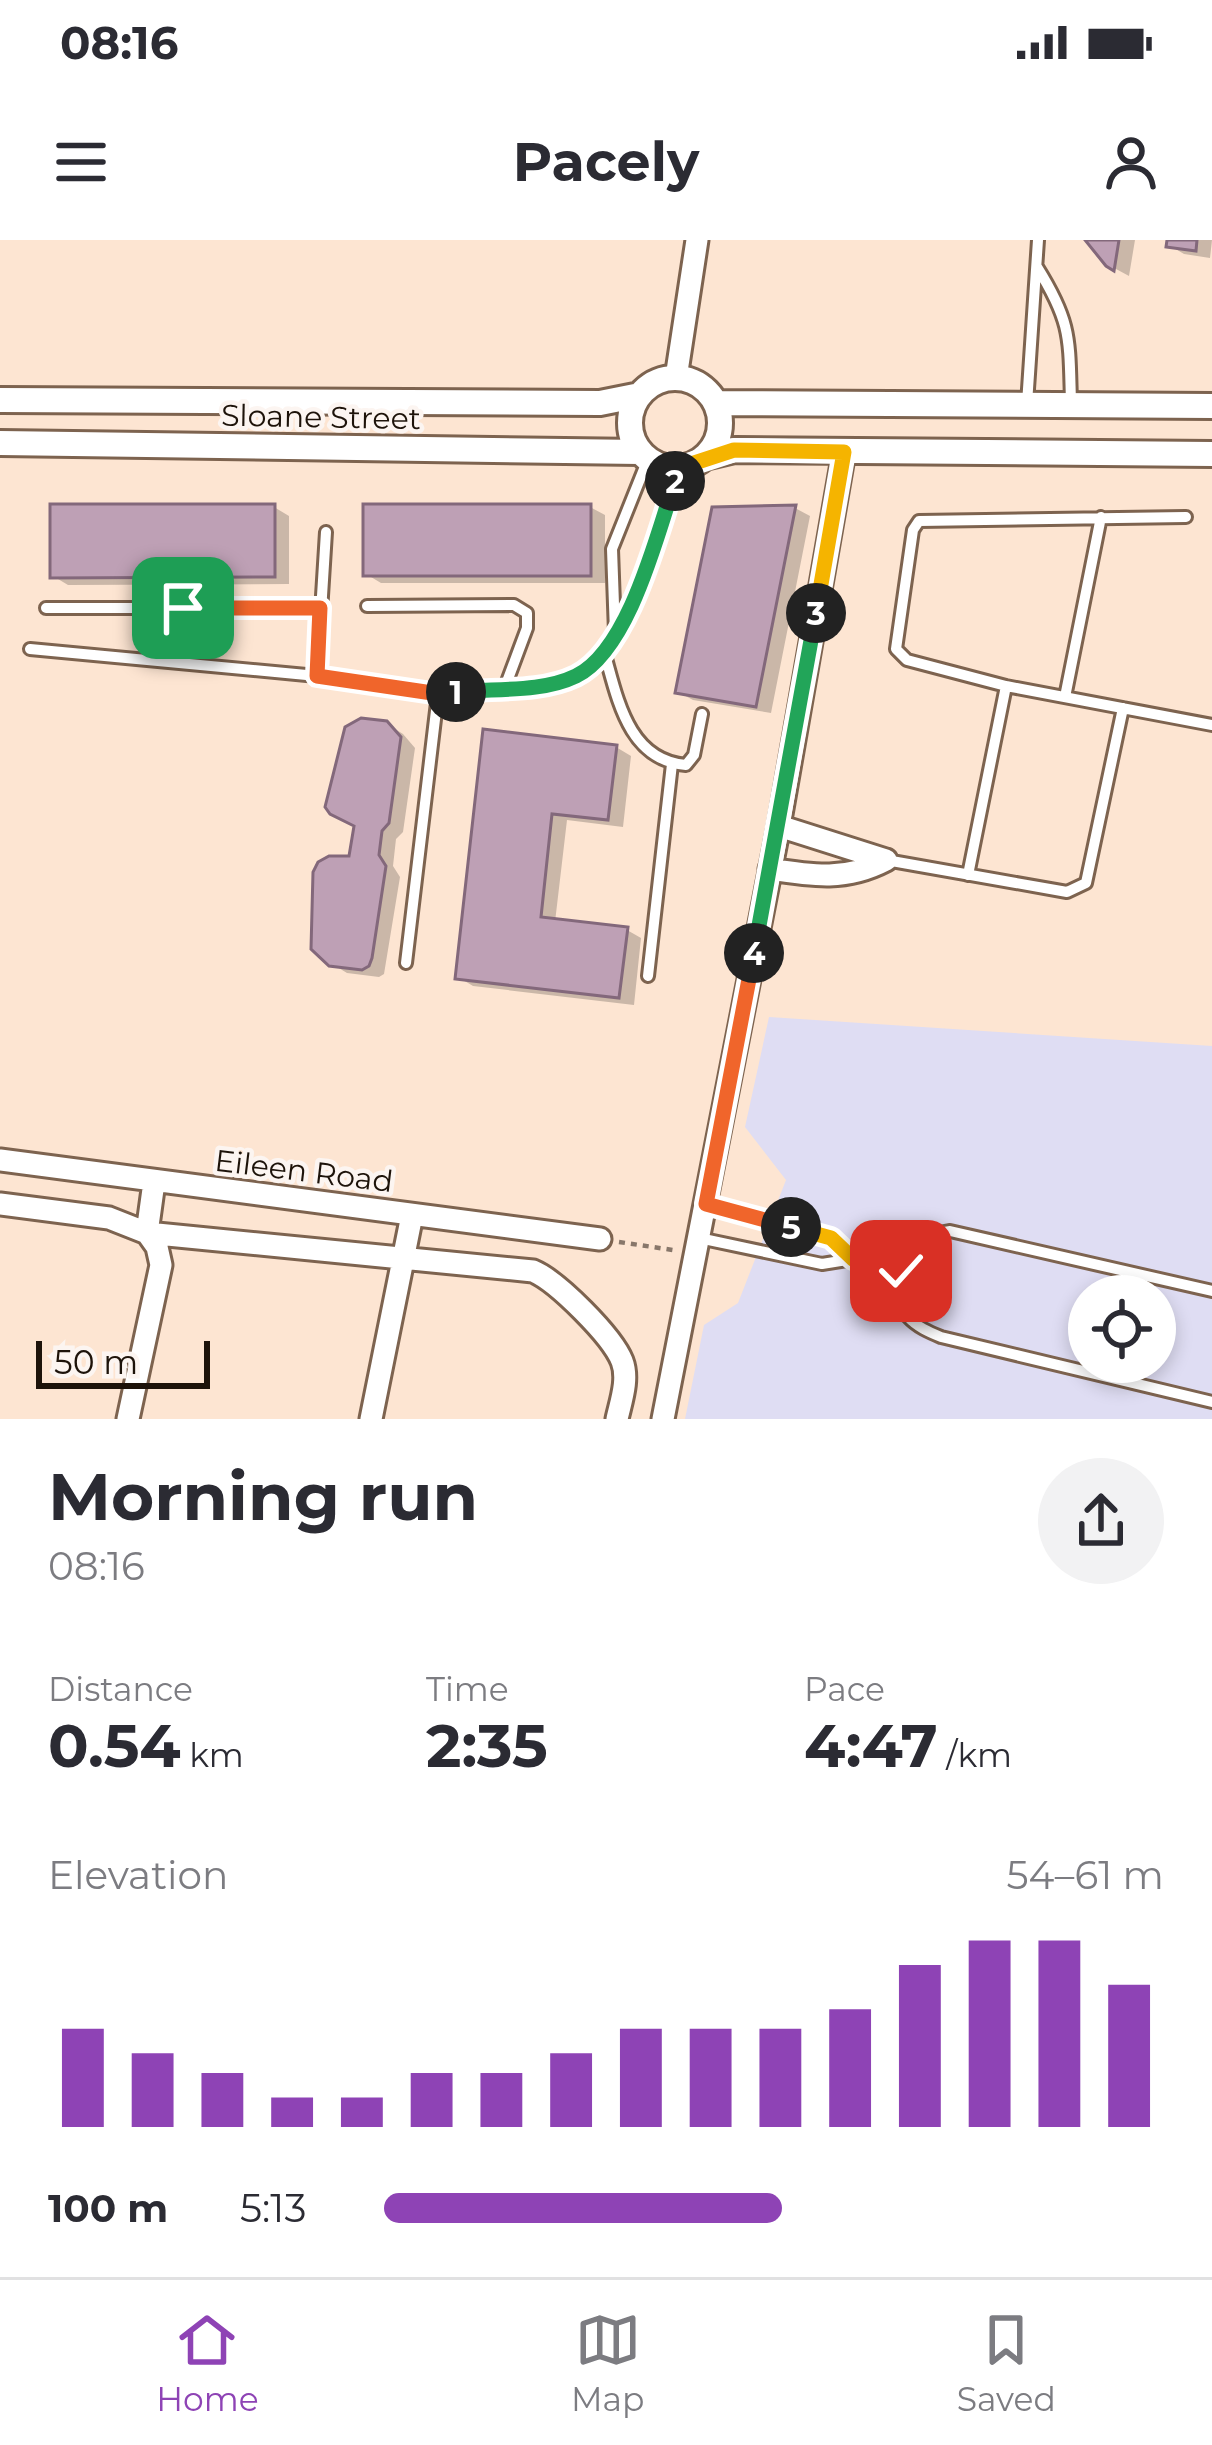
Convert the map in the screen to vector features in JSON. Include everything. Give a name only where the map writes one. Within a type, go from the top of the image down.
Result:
[{"type":"street","points":[[676,378],[698,240]]},
{"type":"street","points":[[705,457],[720,432],[716,403],[700,385],[676,378],[650,386],[640,395],[630,424],[644,455],[662,466],[679,468],[734,450],[1212,454]]},
{"type":"street","name":"Sloane Street","points":[[0,400],[600,403],[640,395]]},
{"type":"street","points":[[716,403],[1212,406]]},
{"type":"street","name":"Sloane Street","points":[[0,443],[644,455]]},
{"type":"street","points":[[663,1419],[779,826],[844,452]]},
{"type":"street","points":[[779,826],[886,860]]},
{"type":"street","points":[[770,869],[828,878],[859,873],[886,860]]},
{"type":"street","name":"Eileen Road","points":[[0,1160],[600,1239]]},
{"type":"street","points":[[128,1419],[161,1265],[147,1233],[154,1182]]},
{"type":"street","points":[[0,1204],[109,1218],[147,1233],[532,1270],[546,1277],[622,1360],[624,1384],[617,1419]]},
{"type":"street","points":[[371,1419],[412,1215]]},
{"type":"lane","points":[[1027,406],[1038,240]]},
{"type":"lane","points":[[1035,264],[1069,330],[1071,405]]},
{"type":"lane","points":[[615,637],[612,549],[644,455]]},
{"type":"lane","points":[[30,649],[317,676],[439,694],[537,687],[575,676],[604,656],[646,564],[679,468]]},
{"type":"lane","points":[[1065,697],[1101,517]]},
{"type":"lane","points":[[1186,517],[925,518],[916,524],[896,649],[907,660],[1006,686],[1212,725]]},
{"type":"lane","points":[[317,676],[326,532]]},
{"type":"lane","points":[[367,606],[514,605],[526,613],[527,628],[505,687]]},
{"type":"lane","points":[[46,608],[320,608]]},
{"type":"lane","points":[[604,656],[630,731],[672,764],[686,765],[694,755],[702,714]]},
{"type":"lane","points":[[968,875],[1006,686]]},
{"type":"lane","points":[[406,963],[439,694]]},
{"type":"lane","points":[[886,860],[1066,892],[1086,883],[1123,708]]},
{"type":"lane","points":[[648,976],[672,764]]},
{"type":"lane","points":[[706,1204],[831,1238],[853,1259]]},
{"type":"lane","points":[[1212,1291],[950,1231],[920,1241],[901,1271],[900,1300],[905,1314],[920,1328],[941,1337],[1212,1402]]},
{"type":"lane","points":[[698,1246],[822,1264],[853,1259],[901,1271]]},
{"type":"path","points":[[600,1239],[698,1246]]},
{"type":"shaded area","points":[[769,1017],[1212,1046],[1212,1419],[685,1419],[704,1325],[738,1303],[786,1180],[745,1127]]},
{"type":"building","points":[[1085,240],[1119,240],[1114,271],[1106,266]]},
{"type":"building","points":[[1167,240],[1197,240],[1196,251],[1166,247]]},
{"type":"building","points":[[50,504],[275,504],[275,577],[50,578]]},
{"type":"building","points":[[363,504],[591,504],[591,576],[363,576]]},
{"type":"building","points":[[796,505],[756,707],[675,693],[712,507]]},
{"type":"building","points":[[361,718],[387,721],[401,737],[389,823],[382,831],[379,855],[386,866],[372,958],[362,970],[329,966],[311,949],[313,872],[329,856],[349,856],[354,826],[325,807],[345,727]]},
{"type":"building","points":[[483,729],[617,745],[608,820],[552,814],[541,917],[628,927],[619,998],[455,979]]},
{"type":"route","points":[[183,608],[320,608],[317,676],[439,694],[537,687],[575,676],[604,656],[646,564],[679,468],[734,450],[844,452],[706,1204],[831,1238],[853,1259],[901,1271]]}]
